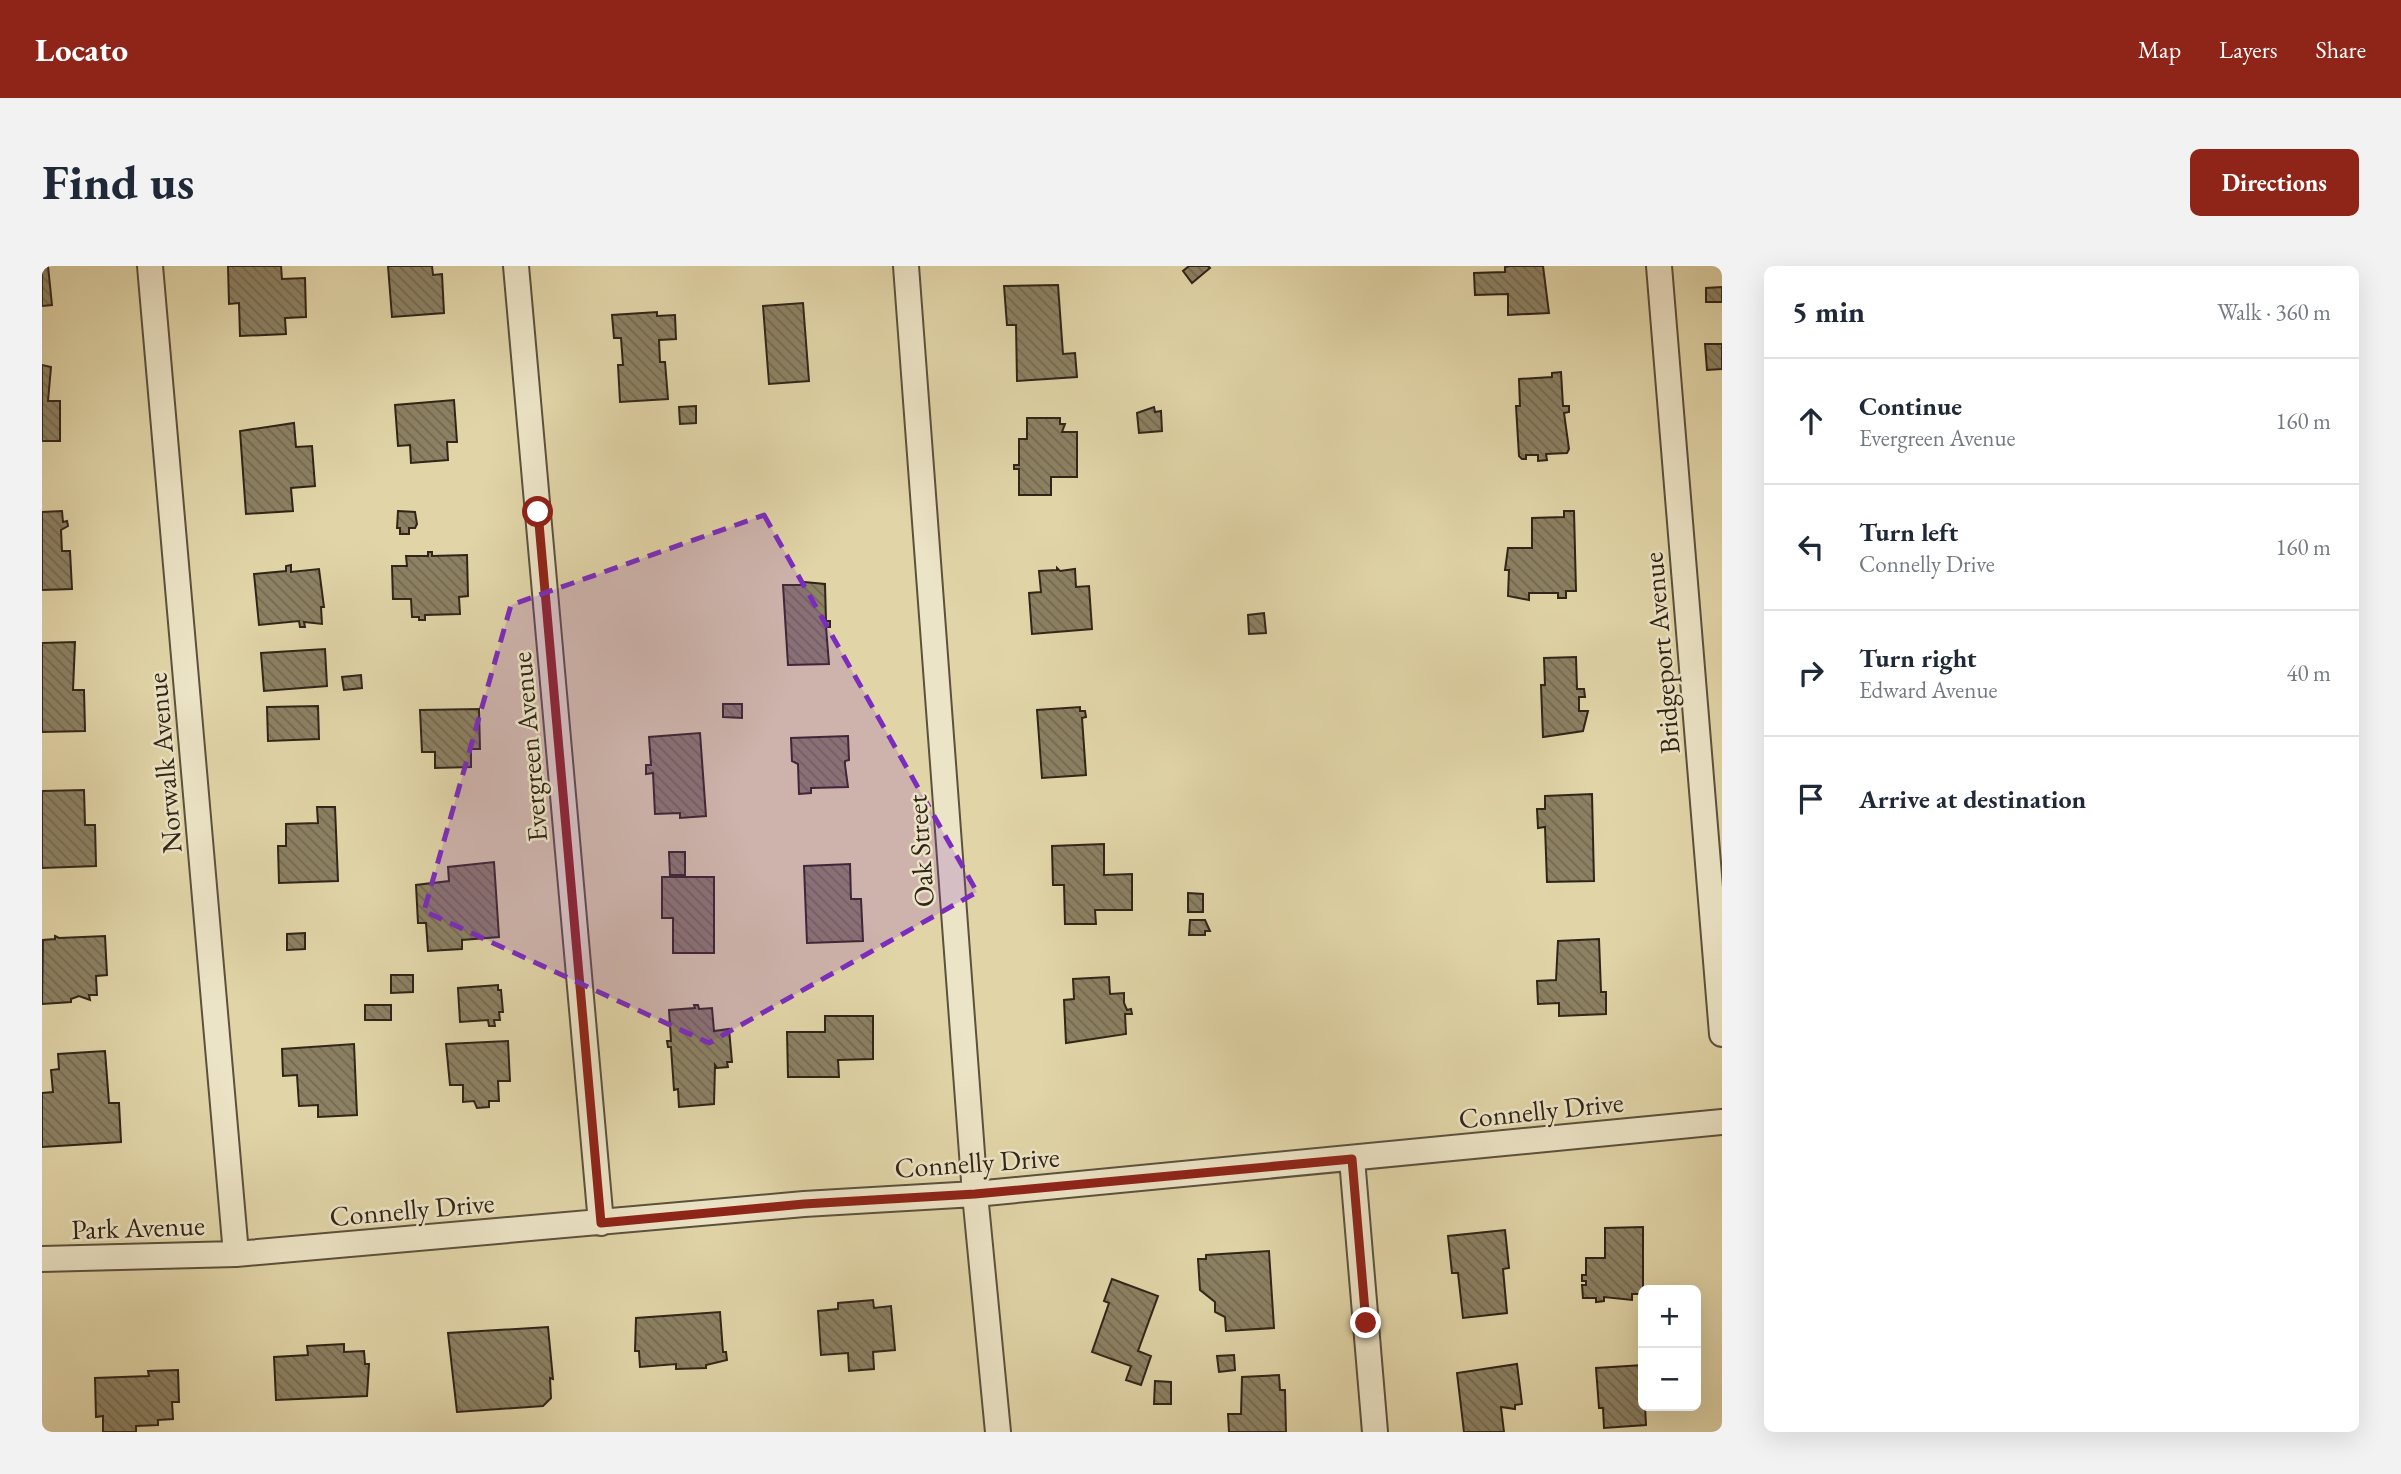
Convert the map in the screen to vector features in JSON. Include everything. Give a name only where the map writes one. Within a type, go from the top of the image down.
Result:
[{"type":"street","name":"Norwalk Avenue","points":[[150,266],[236,1254]]},
{"type":"street","name":"Evergreen Avenue","points":[[516,266],[601,1223]]},
{"type":"street","name":"Oak Street","points":[[906,266],[975,1194],[998,1432]]},
{"type":"street","name":"Bridgeport Avenue","points":[[1659,266],[1722,1034]]},
{"type":"street","name":"Connelly Drive","points":[[236,1254],[804,1204],[975,1194],[1722,1122]]},
{"type":"street","points":[[1352,1159],[1375,1432]]},
{"type":"street","name":"Park Avenue","points":[[42,1259],[236,1254]]},
{"type":"highlighted area","points":[[764,515],[977,892],[709,1043],[424,911],[511,605]]},
{"type":"building","points":[[42,266],[48,266],[52,305],[42,306]]},
{"type":"building","points":[[228,266],[281,266],[282,279],[305,278],[306,317],[285,318],[286,334],[240,336],[239,303],[229,304]]},
{"type":"building","points":[[388,266],[432,266],[433,275],[442,274],[444,313],[392,317]]},
{"type":"building","points":[[1189,266],[1210,268],[1192,283],[1183,271]]},
{"type":"building","points":[[1543,266],[1549,313],[1508,315],[1508,294],[1475,295],[1474,273],[1505,272],[1505,267]]},
{"type":"building","points":[[1058,285],[1063,354],[1075,353],[1077,377],[1017,381],[1016,325],[1007,325],[1004,286]]},
{"type":"building","points":[[1722,287],[1722,302],[1706,302],[1706,288]]},
{"type":"building","points":[[803,303],[809,381],[769,384],[763,306]]},
{"type":"building","points":[[657,312],[657,316],[675,315],[676,339],[659,340],[660,362],[665,362],[668,399],[620,402],[618,365],[623,365],[621,338],[614,338],[612,315]]},
{"type":"building","points":[[1705,344],[1722,344],[1722,369],[1707,370]]},
{"type":"building","points":[[42,365],[51,367],[48,401],[60,401],[60,441],[42,441]]},
{"type":"building","points":[[1561,372],[1563,406],[1569,406],[1569,412],[1564,413],[1569,449],[1567,453],[1546,454],[1547,460],[1538,461],[1538,455],[1526,455],[1526,459],[1522,459],[1519,456],[1516,406],[1520,406],[1519,379],[1552,377],[1552,373]]},
{"type":"building","points":[[454,400],[457,442],[447,442],[448,460],[411,463],[410,445],[398,446],[395,405]]},
{"type":"building","points":[[696,406],[696,423],[680,424],[679,407]]},
{"type":"building","points":[[1154,407],[1155,412],[1161,411],[1162,431],[1139,433],[1137,413]]},
{"type":"building","points":[[1027,418],[1060,418],[1060,424],[1065,424],[1062,432],[1077,432],[1077,477],[1051,477],[1051,495],[1019,495],[1019,469],[1014,469],[1014,465],[1019,465],[1019,439],[1027,439]]},
{"type":"building","points":[[294,423],[296,447],[312,446],[315,486],[291,488],[293,511],[246,514],[240,431]]},
{"type":"building","points":[[62,511],[63,522],[67,521],[68,526],[61,530],[62,551],[70,551],[72,589],[42,590],[42,512]]},
{"type":"building","points":[[398,511],[415,512],[417,524],[415,528],[409,528],[409,534],[400,534],[400,528],[397,528]]},
{"type":"building","points":[[1564,511],[1574,511],[1576,591],[1566,591],[1566,598],[1558,598],[1558,593],[1529,593],[1529,600],[1508,596],[1509,570],[1505,570],[1508,548],[1532,548],[1532,518],[1564,517]]},
{"type":"building","points":[[428,552],[432,552],[432,556],[467,555],[468,596],[459,597],[460,614],[425,615],[425,620],[419,620],[419,617],[412,617],[411,599],[393,599],[392,566],[407,566],[406,556],[428,556]]},
{"type":"building","points":[[291,565],[291,572],[319,569],[324,607],[321,607],[322,624],[304,622],[305,627],[300,627],[299,621],[259,625],[254,574],[286,571],[286,566]]},
{"type":"building","points":[[1057,568],[1060,571],[1075,569],[1076,587],[1089,586],[1092,629],[1032,634],[1029,593],[1041,592],[1039,571]]},
{"type":"building","points":[[804,582],[825,584],[826,621],[830,621],[830,627],[826,627],[829,664],[788,665],[783,585],[804,585]]},
{"type":"building","points":[[1264,613],[1266,633],[1249,634],[1248,615]]},
{"type":"building","points":[[75,642],[73,690],[84,690],[85,731],[42,732],[42,643]]},
{"type":"building","points":[[325,649],[327,686],[264,691],[261,653]]},
{"type":"building","points":[[1576,657],[1577,689],[1584,689],[1585,697],[1579,697],[1579,711],[1588,711],[1583,731],[1543,737],[1541,685],[1545,685],[1544,658]]},
{"type":"building","points":[[361,675],[362,688],[344,690],[342,677]]},
{"type":"building","points":[[723,704],[742,704],[742,718],[723,717]]},
{"type":"building","points":[[318,706],[319,739],[268,741],[267,707]]},
{"type":"building","points":[[1080,707],[1080,711],[1085,711],[1086,717],[1082,718],[1086,775],[1042,778],[1037,710]]},
{"type":"building","points":[[479,709],[480,749],[471,749],[471,767],[435,768],[435,752],[422,752],[420,710]]},
{"type":"building","points":[[700,733],[706,816],[680,818],[680,813],[655,814],[653,773],[646,774],[646,765],[651,765],[649,737]]},
{"type":"building","points":[[848,736],[849,760],[845,761],[845,765],[848,787],[811,788],[811,793],[799,794],[798,764],[792,761],[791,738]]},
{"type":"building","points":[[84,790],[85,825],[95,825],[96,866],[42,868],[42,791]]},
{"type":"building","points":[[1592,794],[1594,881],[1547,882],[1545,827],[1538,828],[1537,809],[1545,809],[1545,796]]},
{"type":"building","points":[[317,807],[335,807],[338,881],[279,883],[278,846],[286,846],[286,824],[318,823]]},
{"type":"building","points":[[1104,844],[1104,875],[1132,874],[1132,910],[1095,910],[1096,924],[1065,924],[1064,885],[1053,885],[1052,846]]},
{"type":"building","points":[[669,852],[685,852],[685,875],[670,875]]},
{"type":"building","points":[[494,862],[499,937],[462,940],[462,949],[428,951],[426,923],[418,923],[416,885],[449,881],[448,867]]},
{"type":"building","points":[[850,864],[851,899],[861,899],[863,941],[807,943],[804,866]]},
{"type":"building","points":[[662,877],[714,877],[714,953],[673,953],[673,918],[662,918]]},
{"type":"building","points":[[1188,893],[1203,894],[1203,912],[1188,912]]},
{"type":"building","points":[[1190,920],[1205,920],[1210,931],[1205,931],[1205,935],[1189,935]]},
{"type":"building","points":[[305,933],[305,949],[287,950],[287,934]]},
{"type":"building","points":[[55,936],[105,936],[107,975],[96,976],[97,995],[89,995],[90,1000],[79,996],[71,999],[71,1002],[42,1004],[43,940],[55,939]]},
{"type":"building","points":[[1599,939],[1601,992],[1606,992],[1606,1014],[1559,1016],[1559,1003],[1538,1004],[1537,981],[1556,980],[1558,941]]},
{"type":"building","points":[[391,975],[413,975],[413,992],[391,993]]},
{"type":"building","points":[[1109,977],[1110,994],[1124,993],[1127,1010],[1131,1009],[1132,1014],[1125,1014],[1126,1034],[1066,1043],[1064,1000],[1074,999],[1073,979]]},
{"type":"building","points":[[498,985],[503,1012],[499,1012],[500,1020],[494,1020],[495,1026],[489,1026],[488,1020],[460,1022],[458,988]]},
{"type":"building","points":[[365,1005],[391,1005],[391,1020],[365,1020]]},
{"type":"building","points":[[694,1005],[698,1005],[699,1009],[712,1008],[714,1031],[729,1029],[732,1062],[727,1062],[728,1067],[717,1068],[715,1065],[714,1104],[679,1107],[678,1089],[674,1090],[671,1047],[668,1047],[667,1041],[671,1041],[669,1010],[695,1008]]},
{"type":"building","points":[[825,1016],[873,1016],[873,1059],[838,1060],[839,1077],[788,1077],[787,1032],[825,1032]]},
{"type":"building","points":[[508,1041],[510,1081],[498,1081],[499,1101],[489,1101],[489,1107],[477,1108],[474,1101],[463,1102],[463,1085],[450,1085],[446,1044]]},
{"type":"building","points":[[354,1044],[357,1115],[318,1117],[318,1105],[299,1106],[297,1075],[283,1076],[282,1049]]},
{"type":"building","points":[[105,1051],[109,1103],[119,1103],[121,1142],[42,1147],[42,1093],[53,1092],[51,1070],[59,1069],[58,1054]]},
{"type":"building","points":[[1643,1227],[1643,1285],[1638,1285],[1638,1294],[1632,1294],[1632,1300],[1604,1297],[1604,1301],[1596,1302],[1596,1298],[1583,1298],[1582,1285],[1586,1285],[1586,1281],[1582,1281],[1582,1275],[1586,1275],[1586,1258],[1605,1258],[1605,1228]]},
{"type":"building","points":[[1505,1230],[1509,1268],[1503,1269],[1507,1313],[1463,1318],[1458,1273],[1452,1273],[1448,1236]]},
{"type":"building","points":[[1269,1251],[1274,1328],[1226,1331],[1225,1317],[1215,1312],[1215,1302],[1200,1290],[1198,1259],[1206,1259],[1206,1255]]},
{"type":"building","points":[[1112,1279],[1158,1296],[1138,1351],[1151,1356],[1141,1385],[1126,1380],[1131,1366],[1092,1352],[1109,1303],[1104,1301]]},
{"type":"building","points":[[873,1300],[874,1308],[891,1306],[895,1350],[873,1352],[874,1369],[849,1371],[848,1353],[821,1355],[818,1311],[838,1309],[838,1303]]},
{"type":"building","points":[[720,1312],[723,1352],[726,1352],[727,1360],[706,1365],[706,1368],[676,1369],[676,1364],[640,1367],[639,1351],[635,1351],[636,1318]]},
{"type":"building","points":[[548,1327],[553,1379],[550,1378],[551,1398],[543,1406],[457,1412],[448,1333]]},
{"type":"building","points":[[344,1344],[344,1352],[364,1351],[365,1364],[369,1364],[367,1396],[276,1400],[274,1357],[308,1355],[307,1346]]},
{"type":"building","points":[[1234,1355],[1235,1370],[1219,1372],[1217,1356]]},
{"type":"building","points":[[1517,1364],[1522,1404],[1515,1405],[1515,1409],[1501,1407],[1504,1432],[1464,1432],[1457,1373]]},
{"type":"building","points":[[1638,1365],[1638,1411],[1645,1411],[1646,1425],[1604,1428],[1603,1408],[1599,1408],[1596,1368]]},
{"type":"building","points":[[178,1370],[179,1402],[172,1402],[173,1419],[158,1420],[158,1425],[136,1426],[136,1432],[103,1432],[103,1416],[96,1417],[95,1378],[149,1376],[148,1371]]},
{"type":"building","points":[[1279,1375],[1280,1390],[1285,1390],[1286,1432],[1229,1432],[1228,1414],[1241,1414],[1242,1377]]},
{"type":"building","points":[[1155,1381],[1171,1382],[1171,1404],[1154,1404]]},
{"type":"route","points":[[538,512],[601,1223],[804,1204],[975,1194],[1352,1159],[1366,1323]]}]
